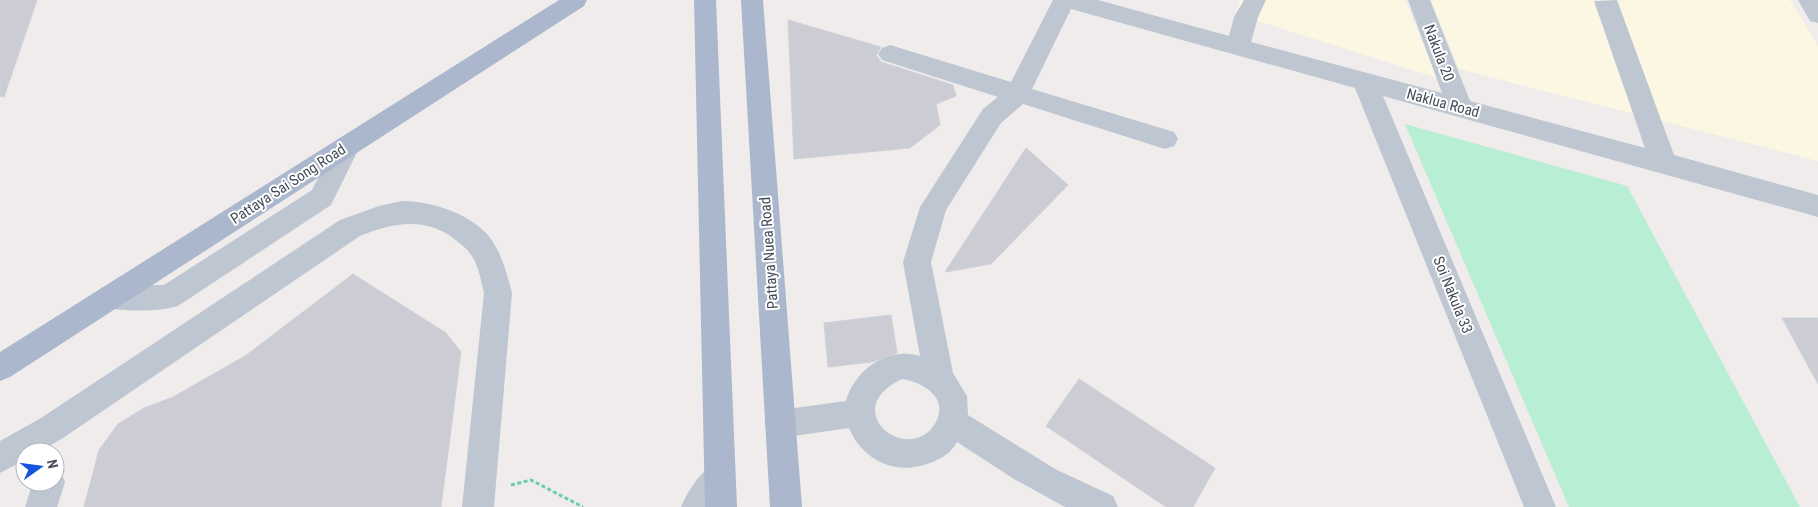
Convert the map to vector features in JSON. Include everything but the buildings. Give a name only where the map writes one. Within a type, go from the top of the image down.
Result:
[{"type":"main road","name":"Pattaya Sai Song Road","points":[[0,368],[576,0]]},
{"type":"main road","points":[[705,0],[721,507]]},
{"type":"main road","name":"Pattaya Nuea Road","points":[[754,3],[786,507]]},
{"type":"street","points":[[939,378],[918,262],[933,207],[992,116],[1017,95],[1064,0]]},
{"type":"street","name":"Naklua Road","points":[[1069,0],[1818,206]]},
{"type":"street","points":[[1238,48],[1246,17],[1255,0]]},
{"type":"street","name":"Nakula 20","points":[[1418,0],[1460,107]]},
{"type":"street","points":[[1606,0],[1663,162]]},
{"type":"street","points":[[1809,0],[1818,15]]},
{"type":"street","points":[[890,54],[1017,95],[1165,139]]},
{"type":"street","name":"Soi Nakula 33","points":[[1365,82],[1540,507]]},
{"type":"street","points":[[0,458],[52,440],[350,228],[379,218],[409,212],[452,222],[479,244],[492,271],[498,294],[478,507]]},
{"type":"street","points":[[900,366],[916,366],[931,372],[939,378],[951,394],[954,408],[952,422],[945,435],[935,446],[920,452],[905,454],[890,451],[876,444],[866,434],[859,413],[863,392],[872,379],[885,370],[900,366]]},
{"type":"street","points":[[780,424],[859,413]]},
{"type":"street","points":[[952,422],[1018,463],[1088,502],[1102,507]]},
{"type":"street","points":[[697,507],[720,476]]},
{"type":"street","points":[[41,507],[46,492]]},
{"type":"path","points":[[504,486],[531,480],[583,507]]},
{"type":"shaded area","points":[[1240,0],[1405,0],[1437,78],[1236,14]]},
{"type":"shaded area","points":[[1431,0],[1790,0],[1818,46],[1818,161],[1459,69]]},
{"type":"green space","points":[[1405,124],[1627,186],[1800,507],[1569,507]]}]
